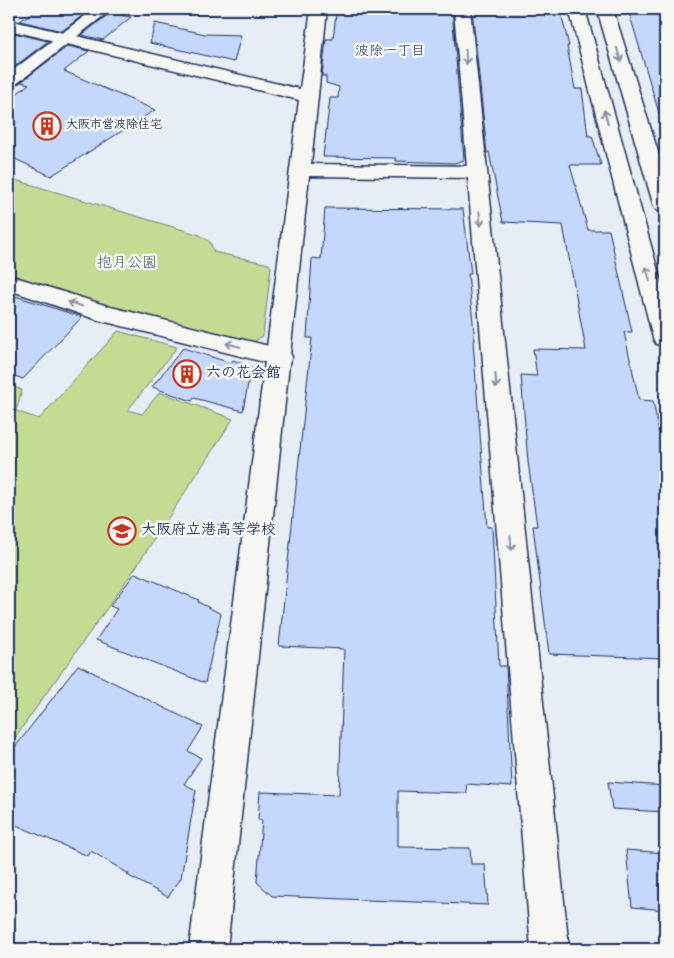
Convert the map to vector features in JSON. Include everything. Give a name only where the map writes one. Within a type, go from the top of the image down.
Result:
[{"type":"street","points":[[12,76],[104,9]]},
{"type":"street","points":[[208,949],[280,357],[288,263],[310,97],[319,9]]},
{"type":"street","points":[[462,9],[550,949]]},
{"type":"street","points":[[577,9],[665,338]]},
{"type":"street","points":[[605,9],[665,207]]},
{"type":"street","points":[[9,24],[310,97]]},
{"type":"street","points":[[301,170],[476,172]]},
{"type":"street","points":[[623,180],[657,180]]},
{"type":"street","points":[[9,282],[106,314],[280,357]]},
{"type":"green space","name":"抱月公園","points":[[9,178],[200,235],[210,242],[214,252],[269,264],[271,267],[263,336],[251,343],[112,309],[9,275]]},
{"type":"green space","name":"大阪府立港高等学校","points":[[118,331],[177,347],[128,410],[142,414],[160,392],[233,419],[134,570],[9,746],[9,385],[22,390],[16,411],[39,419]]},
{"type":"building","points":[[38,9],[91,9],[62,31],[20,21]]},
{"type":"building","points":[[343,9],[452,9],[464,160],[454,163],[396,161],[396,158],[323,157],[330,98],[338,98],[339,87],[326,83],[326,76],[322,76],[326,39],[333,39],[336,14],[342,14]]},
{"type":"building","points":[[472,9],[560,9],[569,46],[567,46],[575,89],[582,89],[588,136],[592,136],[601,165],[570,165],[588,230],[609,230],[632,332],[624,332],[639,400],[653,401],[665,463],[665,658],[549,654],[533,526],[537,526],[528,462],[521,375],[537,376],[533,349],[586,350],[563,225],[503,222],[489,152],[487,153]]},
{"type":"building","points":[[628,9],[665,9],[665,112],[659,113]]},
{"type":"building","points":[[110,13],[131,17],[103,40],[82,35]]},
{"type":"building","points":[[155,23],[205,34],[241,35],[234,62],[150,43]]},
{"type":"building","points":[[9,32],[48,41],[9,71]]},
{"type":"building","points":[[68,46],[89,51],[64,71],[155,110],[51,176],[9,156],[9,100],[29,84],[21,82]]},
{"type":"building","points":[[325,208],[463,209],[471,274],[468,274],[475,341],[473,341],[487,527],[492,527],[499,666],[506,666],[512,787],[466,784],[467,793],[398,791],[398,847],[470,848],[471,864],[485,864],[488,905],[272,896],[257,882],[262,820],[258,820],[260,792],[339,795],[344,649],[279,646],[312,338],[307,338],[312,258],[321,259]]},
{"type":"building","points":[[9,294],[82,317],[23,379],[9,374]]},
{"type":"building","points":[[183,348],[231,363],[233,360],[251,367],[243,411],[194,398],[192,401],[152,387]]},
{"type":"building","points":[[135,573],[199,600],[198,602],[221,614],[205,683],[96,640],[117,609],[110,606]]},
{"type":"building","points":[[78,665],[203,727],[188,751],[201,758],[184,784],[196,790],[181,878],[168,897],[127,875],[129,874],[91,851],[88,856],[9,822],[9,755]]},
{"type":"building","points":[[608,782],[665,786],[665,812],[612,809]]},
{"type":"building","points":[[626,850],[665,853],[665,910],[632,907]]},
{"type":"place","name":"大阪市営波除住宅","points":[[47,126]]},
{"type":"place","name":"六の花会館","points":[[187,374]]},
{"type":"place","name":"大阪府立港高等学校","points":[[122,531]]},
{"type":"district","name":"波除一丁目","points":[[390,52]]}]
